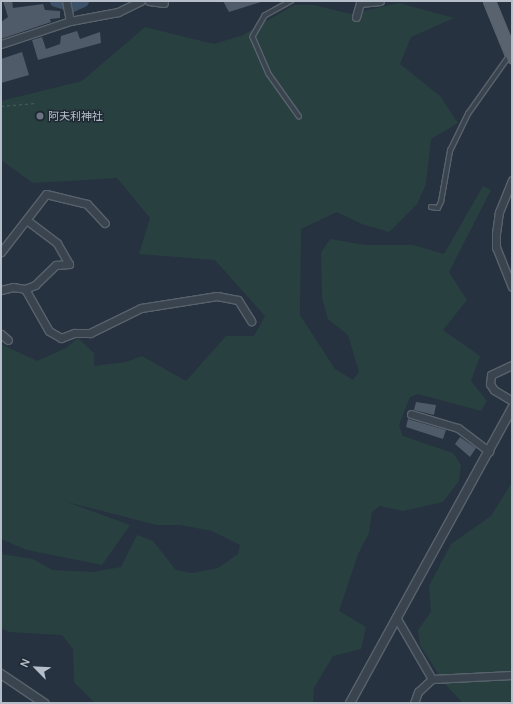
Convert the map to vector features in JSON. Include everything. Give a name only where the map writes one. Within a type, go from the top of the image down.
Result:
[{"type":"main road","points":[[489,1],[511,55]]},
{"type":"street","points":[[66,1],[70,21]]},
{"type":"street","points":[[1,44],[70,21],[118,12],[141,1]]},
{"type":"street","points":[[149,1],[164,3]]},
{"type":"street","points":[[356,17],[360,2],[380,1]]},
{"type":"street","points":[[512,180],[499,212],[496,234],[496,247],[512,286]]},
{"type":"street","points":[[1,252],[46,194],[87,204],[105,223]]},
{"type":"street","points":[[1,290],[13,287],[25,289],[35,285],[56,265],[69,264],[57,243],[27,220]]},
{"type":"street","points":[[25,289],[49,331],[61,338],[74,333],[90,333],[142,308],[217,296],[238,300],[251,321]]},
{"type":"street","points":[[1,334],[8,340]]},
{"type":"street","points":[[512,365],[494,372],[490,384],[494,390],[512,401]]},
{"type":"street","points":[[350,703],[512,408]]},
{"type":"street","points":[[411,414],[458,428],[489,451]]},
{"type":"street","points":[[396,617],[432,679]]},
{"type":"street","points":[[1,674],[44,703]]},
{"type":"street","points":[[414,703],[418,692],[432,679],[512,676]]},
{"type":"lane","points":[[292,1],[265,16],[253,37],[269,74],[299,116]]},
{"type":"lane","points":[[431,207],[438,208],[441,202],[450,151],[468,114],[511,55]]},
{"type":"path","points":[[1,106],[36,103]]},
{"type":"green space","points":[[399,3],[454,18],[411,37],[400,64],[440,96],[458,123],[431,139],[426,184],[417,204],[389,232],[362,224],[337,212],[301,229],[300,315],[335,369],[353,380],[359,372],[348,335],[328,319],[322,298],[321,253],[330,239],[365,245],[413,245],[444,254],[483,186],[491,190],[449,272],[467,300],[443,330],[480,356],[471,381],[487,401],[481,411],[418,394],[410,397],[399,425],[403,436],[453,453],[461,465],[459,481],[443,502],[403,511],[380,506],[372,512],[369,533],[358,554],[339,611],[366,627],[361,649],[333,656],[314,688],[313,703],[94,702],[74,682],[73,649],[62,635],[9,632],[1,628],[1,554],[33,559],[52,570],[93,572],[121,567],[137,535],[153,541],[176,570],[192,573],[218,568],[238,554],[240,545],[212,531],[180,525],[157,525],[67,502],[130,525],[102,565],[27,550],[1,539],[1,344],[37,361],[66,348],[78,338],[94,353],[94,366],[126,362],[142,356],[186,381],[226,336],[254,336],[265,316],[215,260],[139,254],[150,218],[117,178],[33,183],[1,160],[1,101],[82,81],[145,27],[214,44],[243,35],[294,5],[314,5],[350,14]]},
{"type":"green space","points":[[512,482],[512,673],[439,675],[420,645],[418,630],[431,612],[429,586],[451,544],[491,516]]},
{"type":"green space","points":[[512,679],[512,703],[463,703],[444,683]]},
{"type":"building","points":[[3,1],[12,1],[13,8],[43,4],[45,10],[60,11],[60,18],[50,19],[51,22],[1,39],[1,22],[8,17]]},
{"type":"building","points":[[223,1],[261,1],[261,2],[229,12]]},
{"type":"building","points":[[77,31],[80,39],[100,32],[101,43],[38,60],[32,40],[42,37],[46,49],[60,44],[61,36]]},
{"type":"building","points":[[22,52],[29,75],[1,83],[1,59]]},
{"type":"building","points":[[416,402],[436,405],[434,415],[414,410]]},
{"type":"building","points":[[408,419],[446,430],[443,439],[406,427]]},
{"type":"building","points":[[460,437],[476,448],[470,457],[455,444]]},
{"type":"waterway","points":[[55,1],[72,6],[83,1]]},
{"type":"place","name":"阿夫利神社","points":[[40,116]]}]
